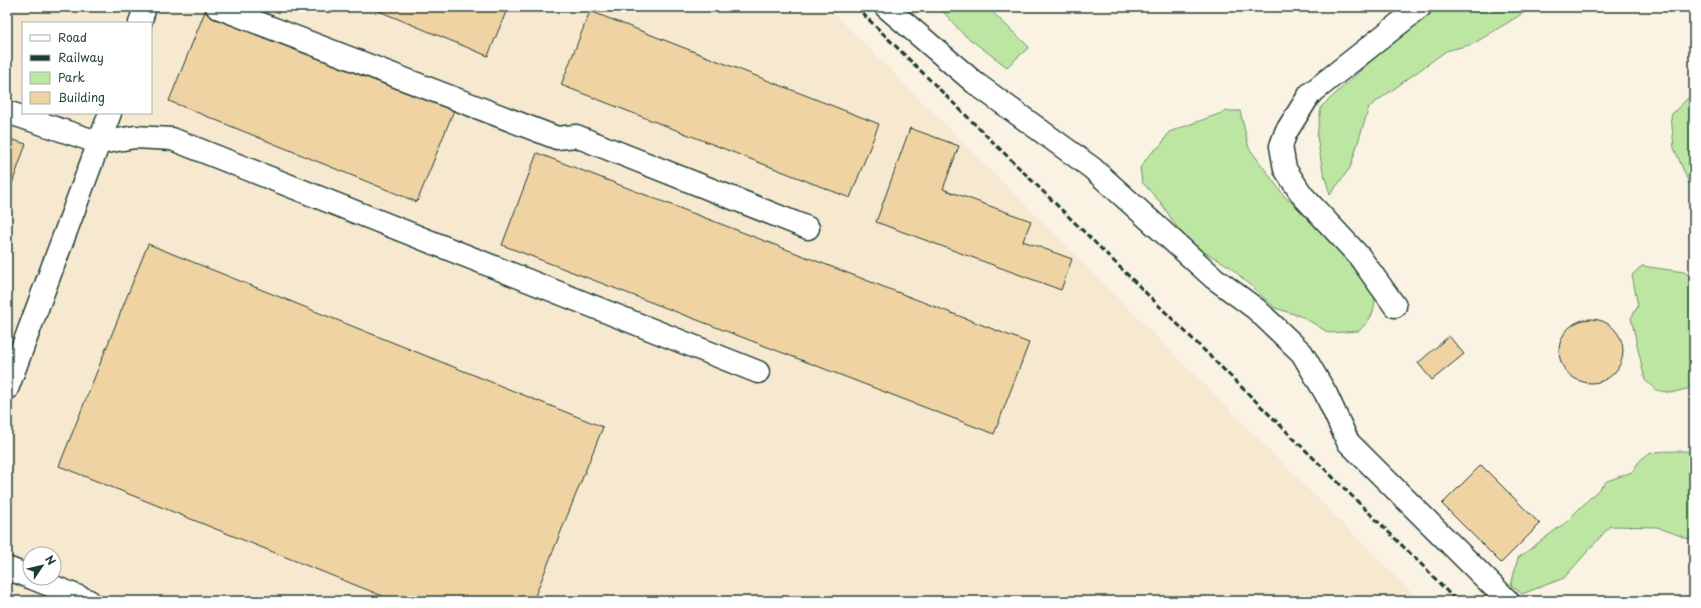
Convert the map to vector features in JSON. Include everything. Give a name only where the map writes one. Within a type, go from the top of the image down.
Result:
[{"type":"lane","points":[[140,22],[146,7]]},
{"type":"lane","points":[[217,7],[557,138],[576,136],[808,228]]},
{"type":"lane","points":[[886,7],[975,83],[1092,168],[1214,278],[1256,310],[1302,353],[1326,394],[1348,442],[1508,601]]},
{"type":"lane","points":[[1395,306],[1359,256],[1302,195],[1286,169],[1281,146],[1286,132],[1310,94],[1420,7]]},
{"type":"lane","points":[[7,112],[100,143],[135,137],[172,139],[758,372]]},
{"type":"lane","points":[[7,389],[110,114]]},
{"type":"lane","points":[[7,568],[22,574]]},
{"type":"lane","points":[[51,586],[89,601]]},
{"type":"shaded area","points":[[7,7],[828,7],[1420,601],[7,601]]},
{"type":"green space","points":[[939,7],[987,7],[1029,47],[1007,67],[963,34]]},
{"type":"green space","points":[[1435,7],[1533,7],[1473,44],[1446,51],[1369,107],[1350,168],[1330,195],[1322,167],[1317,136],[1321,107],[1397,37]]},
{"type":"green space","points":[[1694,92],[1694,195],[1674,148],[1671,115]]},
{"type":"green space","points":[[1227,111],[1240,111],[1249,148],[1285,197],[1324,228],[1375,289],[1373,313],[1359,331],[1329,333],[1303,317],[1275,308],[1229,266],[1187,242],[1161,203],[1142,182],[1140,168],[1149,155],[1161,145],[1169,132]]},
{"type":"green space","points":[[1642,266],[1684,272],[1694,279],[1694,387],[1671,393],[1656,390],[1645,380],[1631,318],[1638,306],[1632,275]]},
{"type":"green space","points":[[1694,451],[1694,541],[1657,527],[1610,526],[1564,578],[1522,594],[1511,585],[1518,558],[1565,523],[1607,481],[1632,472],[1642,459],[1652,453]]},
{"type":"building","points":[[369,7],[508,7],[488,56]]},
{"type":"building","points":[[206,9],[454,110],[417,202],[169,101]]},
{"type":"building","points":[[590,11],[879,124],[850,198],[561,85]]},
{"type":"building","points":[[910,128],[959,146],[943,189],[1031,221],[1023,241],[1072,259],[1061,290],[876,222]]},
{"type":"building","points":[[7,138],[26,144],[7,198]]},
{"type":"building","points":[[537,153],[1029,343],[994,434],[502,245]]},
{"type":"building","points":[[148,244],[603,427],[533,601],[395,601],[59,466]]},
{"type":"building","points":[[1591,319],[1603,321],[1614,328],[1621,339],[1623,351],[1621,363],[1614,374],[1603,381],[1591,383],[1579,381],[1568,374],[1561,363],[1559,351],[1561,339],[1568,328],[1579,321]]},
{"type":"building","points":[[1449,336],[1464,354],[1432,380],[1418,363]]},
{"type":"building","points":[[1481,465],[1540,524],[1501,563],[1442,504]]},
{"type":"railway","points":[[856,7],[1427,570],[1456,601]]}]
